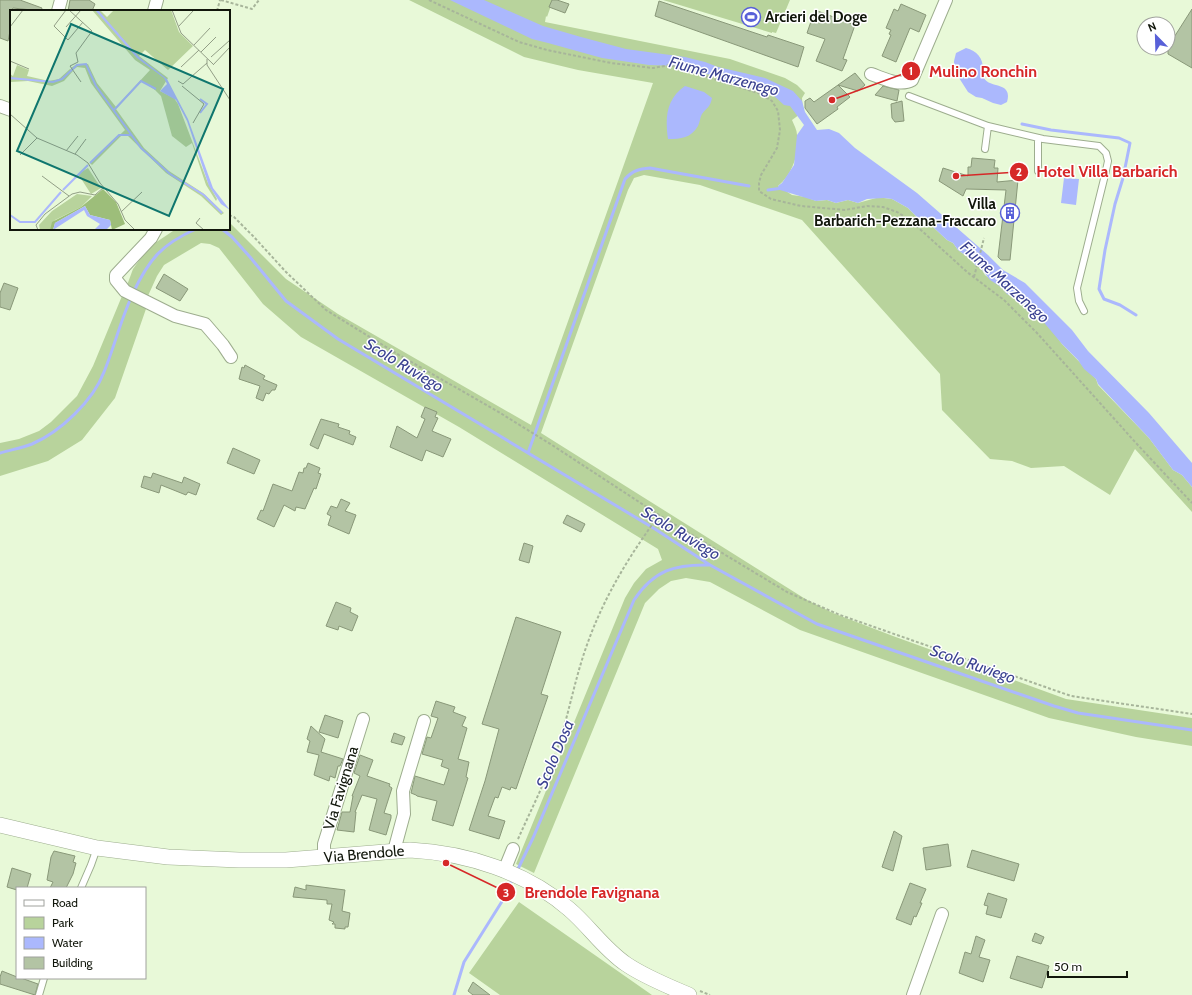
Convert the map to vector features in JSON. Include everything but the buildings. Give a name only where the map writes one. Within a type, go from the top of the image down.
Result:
[{"type":"street","points":[[58,10],[61,0]]},
{"type":"street","points":[[154,10],[157,0]]},
{"type":"street","points":[[871,74],[899,83],[912,80],[946,0]]},
{"type":"street","points":[[0,106],[10,110]]},
{"type":"street","points":[[155,230],[151,238],[116,275],[116,280],[125,291],[141,297],[161,310],[175,316],[205,324],[231,357]]},
{"type":"street","name":"Via Favignana","points":[[324,857],[324,844],[363,719]]},
{"type":"street","points":[[394,851],[404,814],[403,791],[424,721]]},
{"type":"street","name":"Via Brendole","points":[[0,825],[97,848],[168,857],[286,860],[410,850],[456,855],[512,874],[536,886],[570,910],[617,957],[639,972],[680,993]]},
{"type":"street","points":[[512,874],[513,849]]},
{"type":"street","points":[[913,995],[942,914]]},
{"type":"lane","points":[[909,96],[988,126],[1038,138],[1099,146],[1106,153],[1108,161],[1078,288],[1078,301],[1084,311]]},
{"type":"lane","points":[[985,149],[988,126]]},
{"type":"lane","points":[[1038,138],[1038,171]]},
{"type":"lane","points":[[81,887],[97,848]]},
{"type":"lane","points":[[39,995],[44,979]]},
{"type":"path","points":[[217,10],[221,0],[252,9],[259,0]]},
{"type":"path","points":[[429,0],[519,42],[547,50],[611,63],[653,68],[670,65],[761,94],[772,100],[778,111],[780,130],[777,148],[761,175],[759,191],[771,199],[801,206],[845,210],[867,206],[884,207],[897,212],[910,220],[974,277],[1004,300],[1037,333],[1192,503]]},
{"type":"path","points":[[230,215],[234,217],[286,272],[326,310],[398,355],[541,438],[659,515],[787,592],[840,615],[1071,696],[1192,714]]},
{"type":"path","points":[[974,277],[984,238]]},
{"type":"path","points":[[513,849],[556,752],[568,717],[588,642],[604,603],[624,566],[659,515]]},
{"type":"green space","points":[[409,0],[553,0],[545,22],[730,59],[785,78],[797,85],[805,93],[802,98],[803,112],[792,120],[796,129],[798,142],[796,156],[791,170],[778,186],[792,195],[806,197],[816,201],[827,200],[836,203],[848,200],[858,203],[876,198],[892,199],[908,208],[918,218],[933,227],[947,240],[953,243],[958,250],[973,261],[975,265],[980,267],[985,275],[1004,291],[1035,313],[1051,329],[1062,344],[1096,379],[1098,385],[1149,438],[1173,470],[1182,475],[1192,487],[1192,512],[1135,449],[1110,495],[1064,466],[1031,468],[1012,461],[990,459],[942,410],[940,374],[802,220],[700,185],[644,175],[634,178],[628,190],[541,433],[807,600],[833,613],[1066,699],[1192,718],[1192,746],[1136,737],[1049,718],[800,630],[710,582],[686,578],[671,581],[659,589],[645,603],[534,873],[516,864],[625,598],[634,583],[646,569],[662,560],[658,549],[459,427],[301,337],[263,304],[219,248],[210,244],[201,243],[164,265],[147,298],[126,288],[133,269],[143,255],[152,245],[174,230],[230,230],[230,223],[286,279],[338,314],[531,425],[653,83],[578,70],[524,57]]},
{"type":"green space","name":"Arcieri del Doge","points":[[663,0],[790,0],[776,33],[772,33]]},
{"type":"green space","points":[[122,296],[147,306],[115,398],[82,440],[48,461],[0,476],[0,443],[19,439],[39,431],[51,422],[77,396],[93,366]]},
{"type":"green space","points":[[519,902],[652,995],[500,995],[469,973]]},
{"type":"water","name":"Fiume Marzenego","points":[[450,0],[484,0],[543,26],[626,49],[685,57],[705,62],[718,67],[765,78],[793,91],[802,101],[805,112],[817,130],[829,129],[839,133],[855,148],[917,193],[1003,270],[1025,283],[1072,330],[1088,351],[1149,413],[1192,463],[1192,487],[1182,475],[1173,470],[1149,438],[1098,384],[1096,379],[1084,369],[1078,360],[1041,319],[1020,301],[1007,294],[1001,287],[990,280],[980,267],[975,265],[973,261],[958,250],[953,243],[947,240],[933,227],[918,218],[908,208],[892,199],[867,199],[858,203],[848,200],[836,203],[827,200],[816,201],[780,190],[778,186],[782,183],[794,165],[797,135],[804,125],[790,106],[784,105],[772,94],[690,69],[676,66],[649,65],[602,58],[532,39]]},
{"type":"water","points":[[966,48],[976,53],[981,58],[984,78],[1007,91],[1007,102],[1001,105],[993,103],[976,97],[968,92],[954,70],[956,53]]},
{"type":"water","points":[[685,86],[704,92],[712,98],[709,106],[702,114],[698,126],[692,133],[677,139],[668,139],[667,116],[670,103]]},
{"type":"water","points":[[1064,178],[1079,179],[1076,205],[1061,203]]},
{"type":"waterway","points":[[1022,124],[1051,130],[1119,138],[1130,143],[1105,250],[1099,289],[1104,299],[1120,305],[1136,315]]},
{"type":"waterway","points":[[528,453],[625,179],[637,170],[650,168],[749,186]]},
{"type":"waterway","points":[[768,190],[783,188]]},
{"type":"waterway","name":"Scolo Ruviego","points":[[133,293],[145,271],[158,254],[165,247],[194,230]]},
{"type":"waterway","name":"Scolo Ruviego","points":[[223,230],[232,237],[250,257],[286,301],[338,339],[655,529],[710,565],[817,624],[1078,713],[1192,730]]},
{"type":"waterway","name":"Scolo Ruviego","points":[[0,453],[32,444],[43,439],[64,424],[84,404],[99,383],[104,372],[131,298]]},
{"type":"waterway","name":"Scolo Dosa","points":[[517,871],[533,838],[634,600],[649,582],[666,571],[686,566],[710,565]]},
{"type":"waterway","name":"Scolo Dosa","points":[[454,995],[464,962],[501,903],[513,878]]},
{"type":"place","name":"Arcieri del Doge","points":[[751,17]]},
{"type":"place","name":"Mulino Ronchin","points":[[832,100]]},
{"type":"place","name":"Hotel Villa Barbarich","points":[[956,176]]},
{"type":"place","name":"Villa Barbarich-Pezzana-Fraccaro","points":[[1010,213]]},
{"type":"place","name":"Brendole Favignana","points":[[446,863]]}]
